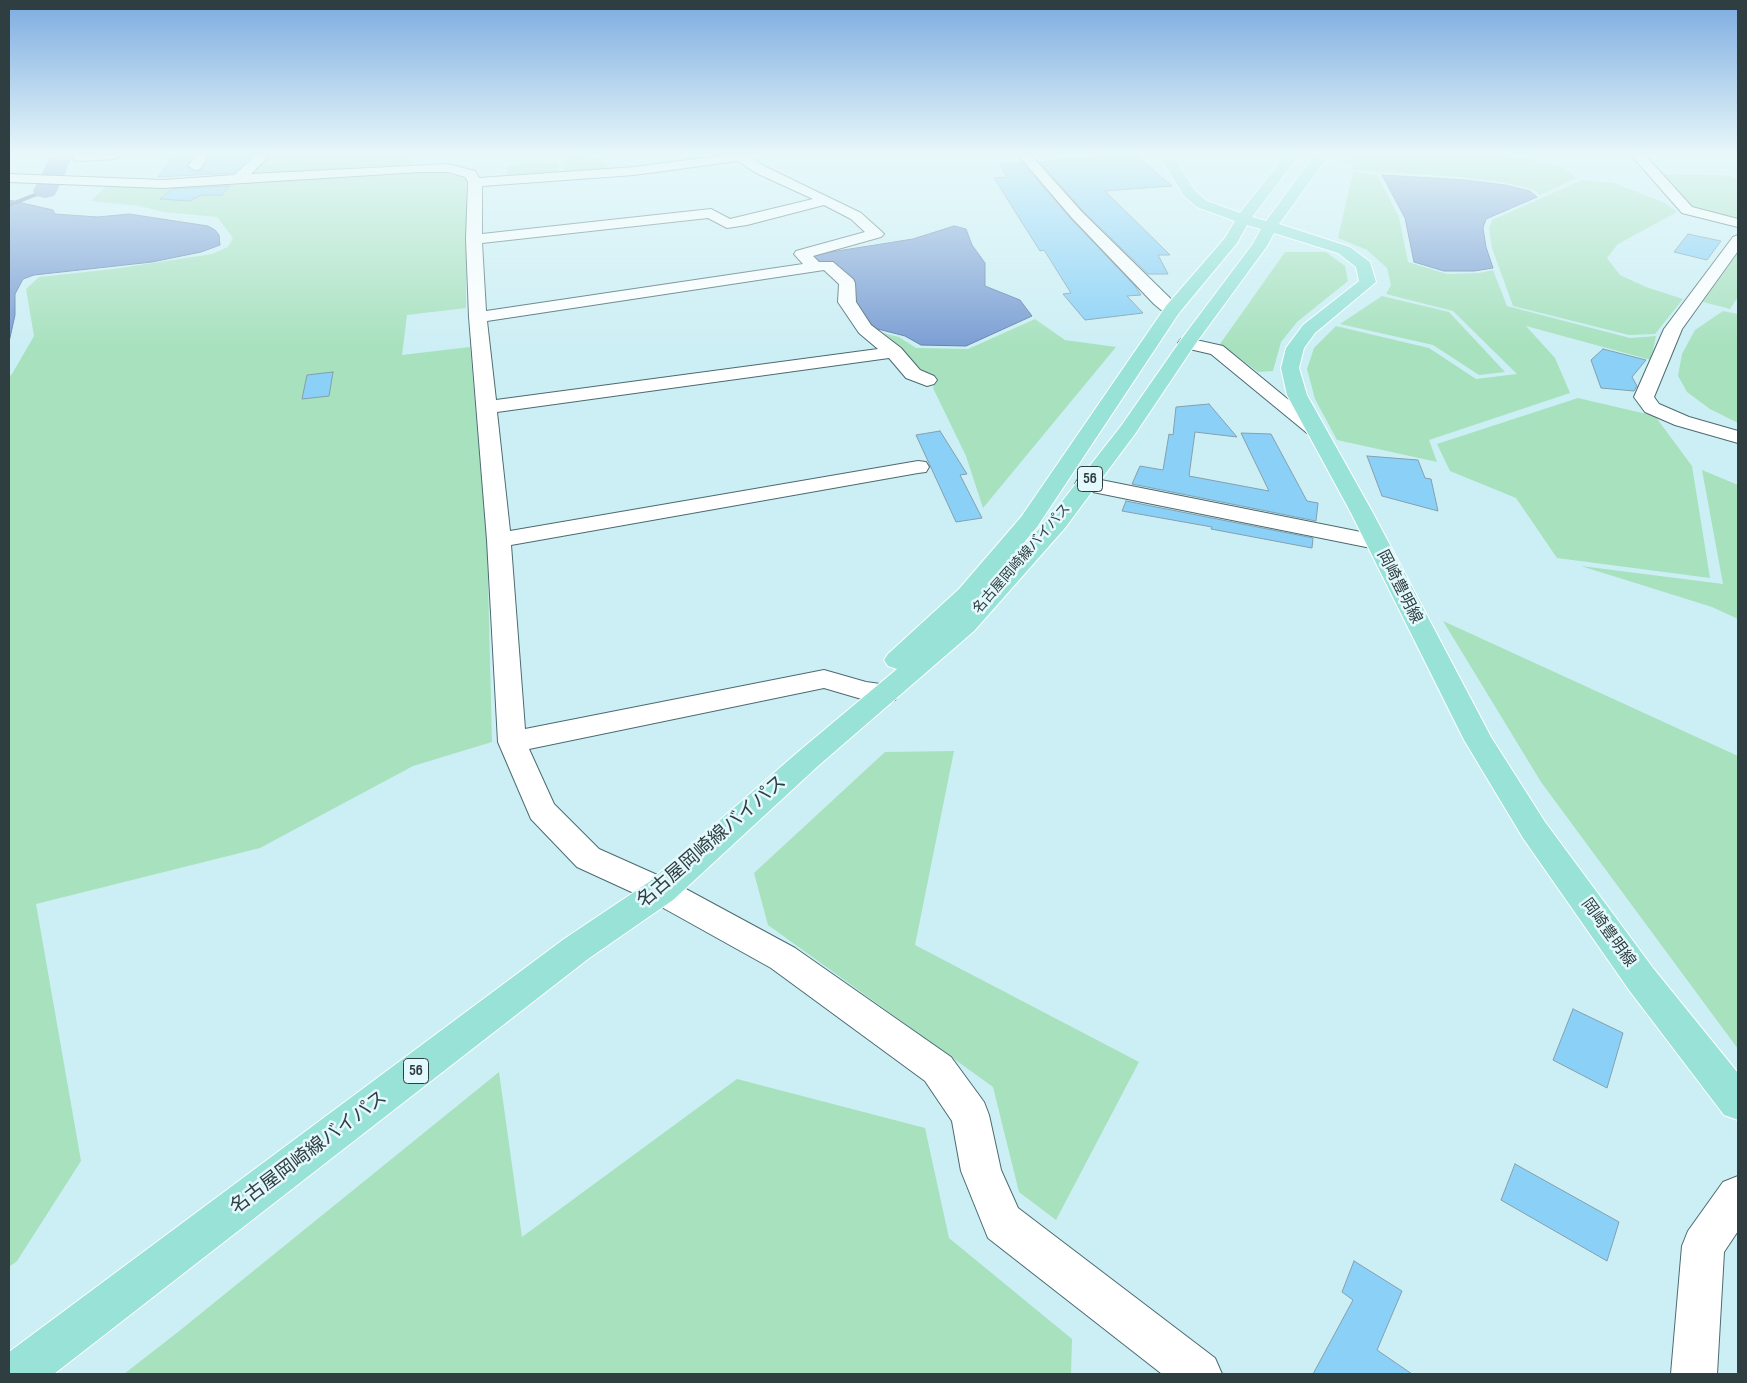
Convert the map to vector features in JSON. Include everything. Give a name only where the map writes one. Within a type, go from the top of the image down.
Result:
[{"type":"main road","name":"名古屋岡崎線バイパス","points":[[17,1374],[576,949],[661,890],[808,760],[968,594],[1029,522],[1172,310],[1232,240],[1244,220]]},
{"type":"main road","points":[[1246,220],[1317,240],[1344,250],[1364,265],[1368,282],[1309,329],[1295,348],[1290,368]]},
{"type":"main road","name":"名古屋岡崎線バイパス","points":[[875,692],[965,625],[1056,523],[1128,430],[1187,343],[1259,246],[1275,220]]},
{"type":"main road","name":"岡崎豊明線","points":[[1290,368],[1297,396],[1376,542],[1478,740],[1534,830],[1641,979],[1738,1102]]},
{"type":"street","points":[[475,220],[478,317],[499,540],[512,742],[542,810],[588,858],[661,890],[782,958],[938,1069],[970,1114],[981,1171],[1003,1223],[1199,1374]]},
{"type":"street","points":[[474,239],[658,220]]},
{"type":"street","points":[[720,220],[727,224],[753,220]]},
{"type":"street","points":[[815,267],[802,254],[876,234],[860,220]]},
{"type":"street","points":[[1081,220],[1172,310]]},
{"type":"street","points":[[1724,220],[1738,223]]},
{"type":"street","points":[[1738,240],[1674,329],[1644,397],[1652,408],[1682,421],[1738,437]]},
{"type":"street","points":[[478,317],[827,265],[847,283],[847,302],[865,329],[894,352],[913,374],[927,380]]},
{"type":"street","points":[[1187,343],[1217,350],[1314,429]]},
{"type":"street","points":[[487,408],[894,352]]},
{"type":"street","points":[[1250,377],[1267,380],[1280,378],[1290,368]]},
{"type":"street","points":[[499,540],[918,467]]},
{"type":"street","points":[[1086,484],[1376,542]]},
{"type":"street","points":[[512,742],[824,679],[875,692]]},
{"type":"street","points":[[1694,1374],[1703,1246],[1738,1196]]},
{"type":"green space","points":[[219,220],[466,220],[466,308],[407,315],[402,355],[470,347],[487,542],[492,742],[413,766],[260,848],[36,904],[81,1161],[17,1261],[9,1267],[9,377],[34,336],[26,289],[39,277],[113,269],[212,254],[228,247],[233,238]]},
{"type":"green space","points":[[1342,220],[1400,220],[1408,262],[1447,274],[1479,273],[1493,270],[1507,306],[1630,338],[1656,336],[1651,360],[1526,326],[1555,358],[1570,393],[1429,440],[1437,462],[1337,440],[1315,399],[1307,369],[1314,348],[1336,326],[1429,348],[1476,379],[1517,374],[1453,311],[1386,294],[1391,285],[1387,268],[1367,250],[1338,238]]},
{"type":"green space","points":[[1492,220],[1663,220],[1618,244],[1607,258],[1620,275],[1646,287],[1683,299],[1655,334],[1629,335],[1513,306],[1492,248],[1489,229]]},
{"type":"green space","points":[[1285,252],[1326,252],[1345,266],[1348,281],[1297,322],[1281,342],[1273,371],[1258,372],[1220,344]]},
{"type":"green space","points":[[1738,253],[1738,297],[1730,309],[1703,302]]},
{"type":"green space","points":[[1382,296],[1449,312],[1505,372],[1479,375],[1433,345],[1340,324]]},
{"type":"green space","points":[[1723,311],[1738,314],[1738,423],[1710,409],[1687,392],[1678,376],[1682,354],[1695,330]]},
{"type":"green space","points":[[1035,319],[1065,340],[1116,347],[983,508],[966,456],[933,388],[936,379],[920,372],[875,331],[899,337],[916,348],[968,349]]},
{"type":"green space","points":[[1578,398],[1655,416],[1692,466],[1710,578],[1557,558],[1516,498],[1450,471],[1437,444]]},
{"type":"green space","points":[[1702,470],[1738,485],[1738,619],[1712,607],[1581,566],[1723,584]]},
{"type":"green space","points":[[1443,621],[1738,756],[1738,1049],[1541,782]]},
{"type":"green space","points":[[954,751],[915,945],[1139,1062],[1056,1220],[1019,1192],[993,1087],[768,925],[754,873],[885,752]]},
{"type":"green space","points":[[499,1072],[522,1237],[737,1079],[925,1128],[949,1238],[1072,1339],[1071,1374],[124,1374]]},
{"type":"water","points":[[9,220],[165,220],[208,226],[219,235],[220,245],[201,252],[152,262],[34,275],[23,279],[15,294],[15,315],[9,342]]},
{"type":"water","points":[[1405,220],[1486,220],[1483,228],[1486,247],[1493,268],[1474,271],[1444,271],[1414,262]]},
{"type":"water","points":[[954,226],[966,229],[972,245],[985,263],[985,286],[1020,300],[1032,316],[966,346],[921,345],[905,336],[874,328],[830,262],[816,261],[812,255],[913,239]]},
{"type":"building","points":[[1020,220],[1072,220],[1135,286],[1141,295],[1127,296],[1143,313],[1085,320],[1063,294],[1071,293],[1044,250],[1040,251]]},
{"type":"building","points":[[1092,220],[1134,220],[1170,255],[1158,255],[1168,274],[1148,274]]},
{"type":"building","points":[[1688,234],[1721,241],[1707,260],[1674,252]]},
{"type":"building","points":[[1603,349],[1646,360],[1632,377],[1637,386],[1634,391],[1601,388],[1591,360]]},
{"type":"building","points":[[333,372],[329,396],[302,399],[307,375]]},
{"type":"building","points":[[1209,404],[1237,437],[1195,432],[1189,476],[1269,491],[1241,433],[1271,434],[1307,501],[1318,503],[1316,521],[1132,484],[1140,466],[1163,470],[1169,434],[1173,435],[1176,407]]},
{"type":"building","points":[[940,431],[967,474],[960,475],[982,518],[956,522],[916,435]]},
{"type":"building","points":[[1367,456],[1418,460],[1425,478],[1431,479],[1438,511],[1382,496]]},
{"type":"building","points":[[1126,501],[1313,538],[1312,548],[1122,511]]},
{"type":"building","points":[[1573,1009],[1623,1033],[1607,1088],[1553,1060]]},
{"type":"building","points":[[1515,1164],[1619,1222],[1607,1261],[1501,1200]]},
{"type":"building","points":[[1354,1261],[1402,1291],[1377,1350],[1412,1374],[1313,1374],[1353,1300],[1342,1292]]}]
